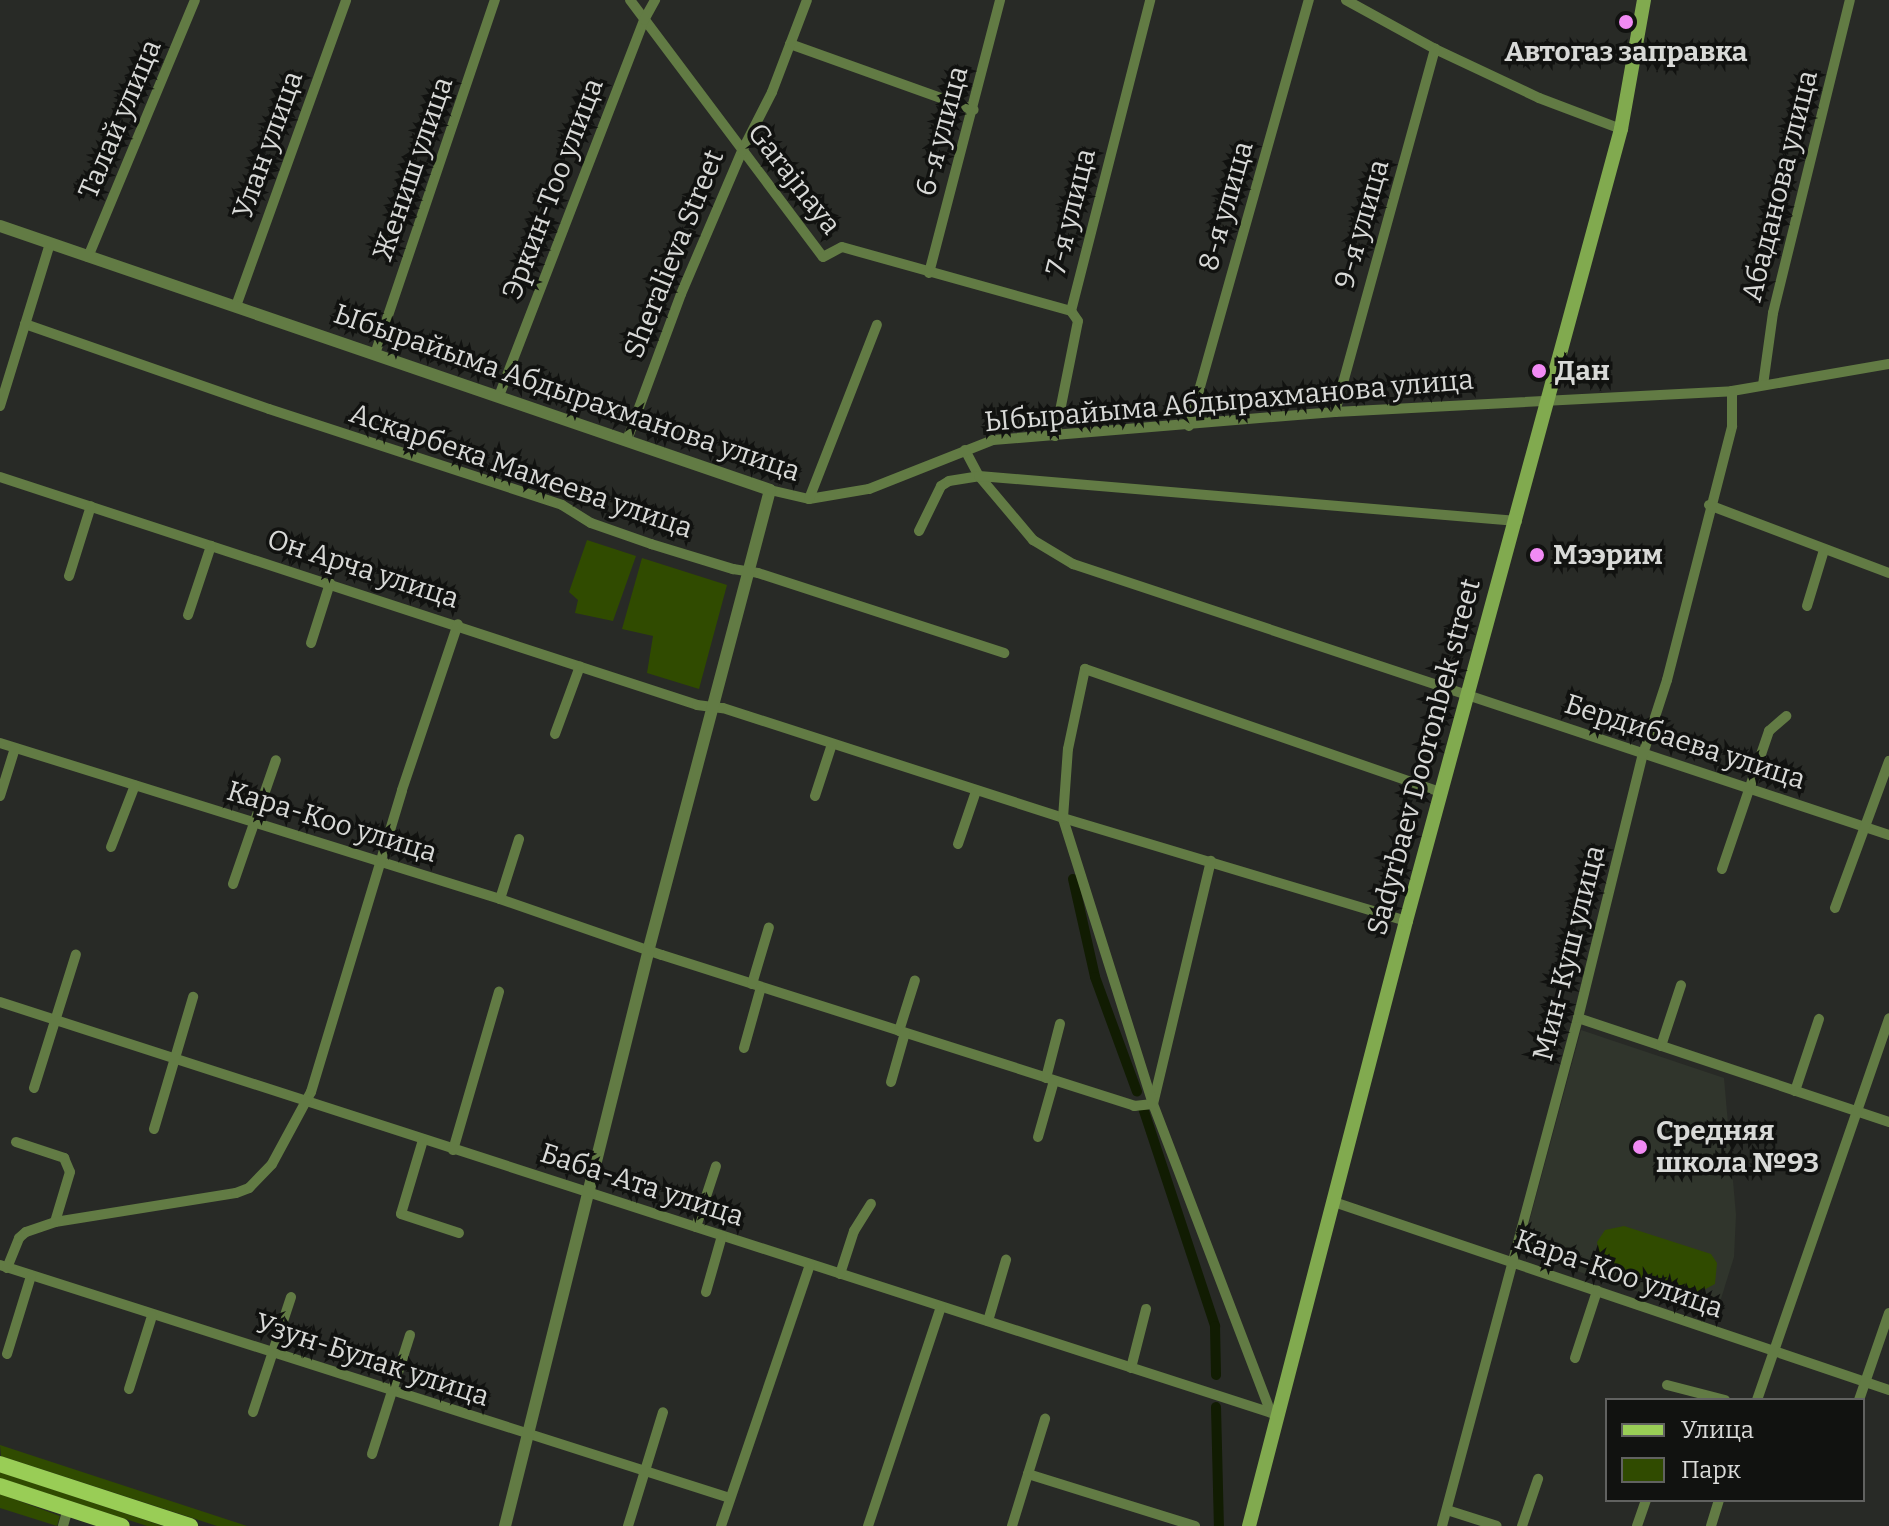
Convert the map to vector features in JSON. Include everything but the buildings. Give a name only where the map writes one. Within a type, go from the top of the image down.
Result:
[{"type":"main road","name":"Sadyrbaev Dooronbek street","points":[[1249,1526],[1274,1414],[1334,1202],[1406,921],[1621,129],[1644,0]]},
{"type":"main road","points":[[0,1464],[190,1526]]},
{"type":"main road","points":[[0,1486],[122,1526]]},
{"type":"street","name":"Талай улица","points":[[88,257],[195,0]]},
{"type":"street","name":"Улан улица","points":[[236,306],[346,0]]},
{"type":"street","name":"Жениш улица","points":[[375,354],[495,0]]},
{"type":"street","name":"Garajnaya","points":[[630,0],[823,257],[842,247],[1071,311]]},
{"type":"street","name":"Эркин-Тоо улица","points":[[499,396],[644,20],[655,0]]},
{"type":"street","name":"Sheralieva Street","points":[[627,440],[681,294],[742,151],[772,92],[807,0]]},
{"type":"street","name":"6-я улица","points":[[929,273],[974,110],[1000,0]]},
{"type":"street","name":"7-я улица","points":[[1055,436],[1078,321],[1071,311],[1150,0]]},
{"type":"street","name":"8-я улица","points":[[1189,426],[1309,0]]},
{"type":"street","points":[[1346,0],[1435,49],[1539,98],[1621,129]]},
{"type":"street","name":"Абаданова улица","points":[[1763,385],[1773,313],[1850,0]]},
{"type":"street","points":[[790,44],[974,110]]},
{"type":"street","name":"9-я улица","points":[[1335,412],[1435,49]]},
{"type":"street","name":"Ыбырайыма Абдырахманова улица","points":[[0,226],[770,490],[809,499],[869,489],[993,440],[1335,412],[1548,398],[1732,391],[1889,364]]},
{"type":"street","points":[[0,406],[50,243]]},
{"type":"street","name":"Аскарбека Мамеева улица","points":[[25,324],[269,409],[562,505],[606,528],[1004,653]]},
{"type":"street","points":[[809,499],[877,325]]},
{"type":"street","name":"Мин-Куш улица","points":[[1442,1526],[1578,1018],[1643,754],[1667,680],[1709,505],[1732,426],[1732,391]]},
{"type":"street","name":"Бердибаева улица","points":[[965,450],[979,476],[1033,540],[1073,564],[1889,835]]},
{"type":"street","points":[[919,531],[941,486],[949,481],[979,476],[1517,521]]},
{"type":"street","name":"Он Арча улица","points":[[0,477],[580,666],[1063,818],[1406,921]]},
{"type":"street","points":[[505,1526],[649,949],[770,490]]},
{"type":"street","points":[[1709,505],[1889,573]]},
{"type":"street","points":[[69,576],[91,506]]},
{"type":"street","points":[[188,615],[211,546]]},
{"type":"street","points":[[1807,606],[1824,550]]},
{"type":"street","points":[[311,643],[330,583]]},
{"type":"street","points":[[4,1267],[19,1238],[55,1222],[236,1193],[249,1188],[272,1164],[305,1103],[383,863],[402,790],[458,624]]},
{"type":"street","points":[[555,734],[580,666]]},
{"type":"street","points":[[1274,1414],[1153,1104],[1063,818],[1068,749],[1085,669],[1441,792]]},
{"type":"street","points":[[1722,869],[1747,786],[1769,731],[1786,716]]},
{"type":"street","name":"Кара-Коо улица","points":[[0,743],[500,899],[1050,1080],[1134,1106],[1153,1104]]},
{"type":"street","points":[[815,796],[832,744]]},
{"type":"street","points":[[0,796],[15,748]]},
{"type":"street","points":[[233,884],[276,760]]},
{"type":"street","points":[[1835,908],[1889,761]]},
{"type":"street","points":[[111,847],[135,785]]},
{"type":"street","points":[[958,844],[976,791]]},
{"type":"street","points":[[500,899],[519,839]]},
{"type":"street","points":[[1153,1104],[1211,861]]},
{"type":"street","points":[[744,1048],[769,927]]},
{"type":"street","points":[[34,1088],[76,954]]},
{"type":"street","points":[[891,1082],[915,980]]},
{"type":"street","points":[[1661,1046],[1681,985]]},
{"type":"street","points":[[453,1150],[499,992]]},
{"type":"street","points":[[154,1129],[193,997]]},
{"type":"street","name":"Баба-Ата улица","points":[[0,1002],[1274,1414]]},
{"type":"street","points":[[1578,1018],[1889,1122]]},
{"type":"street","points":[[1758,1398],[1889,1018]]},
{"type":"street","points":[[1795,1091],[1819,1019]]},
{"type":"street","points":[[1038,1137],[1060,1024]]},
{"type":"street","points":[[423,1140],[401,1214],[459,1233]]},
{"type":"street","points":[[16,1142],[64,1158],[70,1172],[55,1222]]},
{"type":"street","points":[[696,1227],[716,1166]]},
{"type":"street","name":"Кара-Коо улица","points":[[1334,1202],[1889,1390]]},
{"type":"street","points":[[840,1274],[854,1231],[871,1204]]},
{"type":"street","points":[[706,1292],[722,1236]]},
{"type":"street","points":[[988,1321],[1006,1260]]},
{"type":"street","points":[[721,1526],[810,1265]]},
{"type":"street","name":"Узун-Булак улица","points":[[4,1267],[152,1316],[393,1389],[526,1436],[730,1498]]},
{"type":"street","points":[[7,1354],[31,1276]]},
{"type":"street","points":[[1575,1358],[1597,1291]]},
{"type":"street","points":[[253,1412],[291,1297]]},
{"type":"street","points":[[868,1526],[941,1307]]},
{"type":"street","points":[[1131,1368],[1146,1309]]},
{"type":"street","points":[[1860,1398],[1889,1313]]},
{"type":"street","points":[[129,1389],[152,1316]]},
{"type":"street","points":[[372,1454],[410,1335]]},
{"type":"street","points":[[1667,1385],[1717,1398]]},
{"type":"street","points":[[628,1526],[663,1412]]},
{"type":"street","points":[[1012,1526],[1045,1419]]},
{"type":"street","points":[[1028,1474],[1195,1526]]},
{"type":"street","points":[[1522,1526],[1538,1479]]},
{"type":"street","points":[[1637,1526],[1645,1502]]},
{"type":"street","points":[[1711,1526],[1718,1502]]},
{"type":"street","points":[[63,1526],[68,1508]]},
{"type":"street","points":[[1447,1510],[1497,1526]]},
{"type":"shaded area","name":"Средняя школа №93","points":[[1581,1030],[1724,1078],[1736,1215],[1734,1257],[1715,1318],[1521,1252]]},
{"type":"green space","points":[[587,540],[636,556],[613,621],[575,613],[578,600],[569,592]]},
{"type":"green space","points":[[642,558],[727,585],[699,689],[647,673],[653,636],[622,629]]},
{"type":"green space","points":[[1624,1226],[1711,1254],[1717,1263],[1715,1284],[1694,1295],[1601,1265],[1597,1242],[1605,1230]]},
{"type":"green space","points":[[0,1445],[247,1526],[217,1526],[1,1456]]},
{"type":"green space","points":[[0,1472],[163,1526],[147,1526],[0,1478]]},
{"type":"green space","points":[[0,1494],[60,1516],[57,1526],[0,1508]]},
{"type":"waterway","points":[[1073,879],[1095,977],[1137,1092]]},
{"type":"waterway","points":[[1143,1108],[1215,1326],[1216,1375]]},
{"type":"waterway","points":[[1216,1407],[1219,1526]]},
{"type":"place","name":"Автогаз заправка","points":[[1626,22]]},
{"type":"place","name":"Дан","points":[[1539,371]]},
{"type":"place","name":"Мээрим","points":[[1537,555]]},
{"type":"place","name":"Средняя школа №93","points":[[1640,1147]]}]
